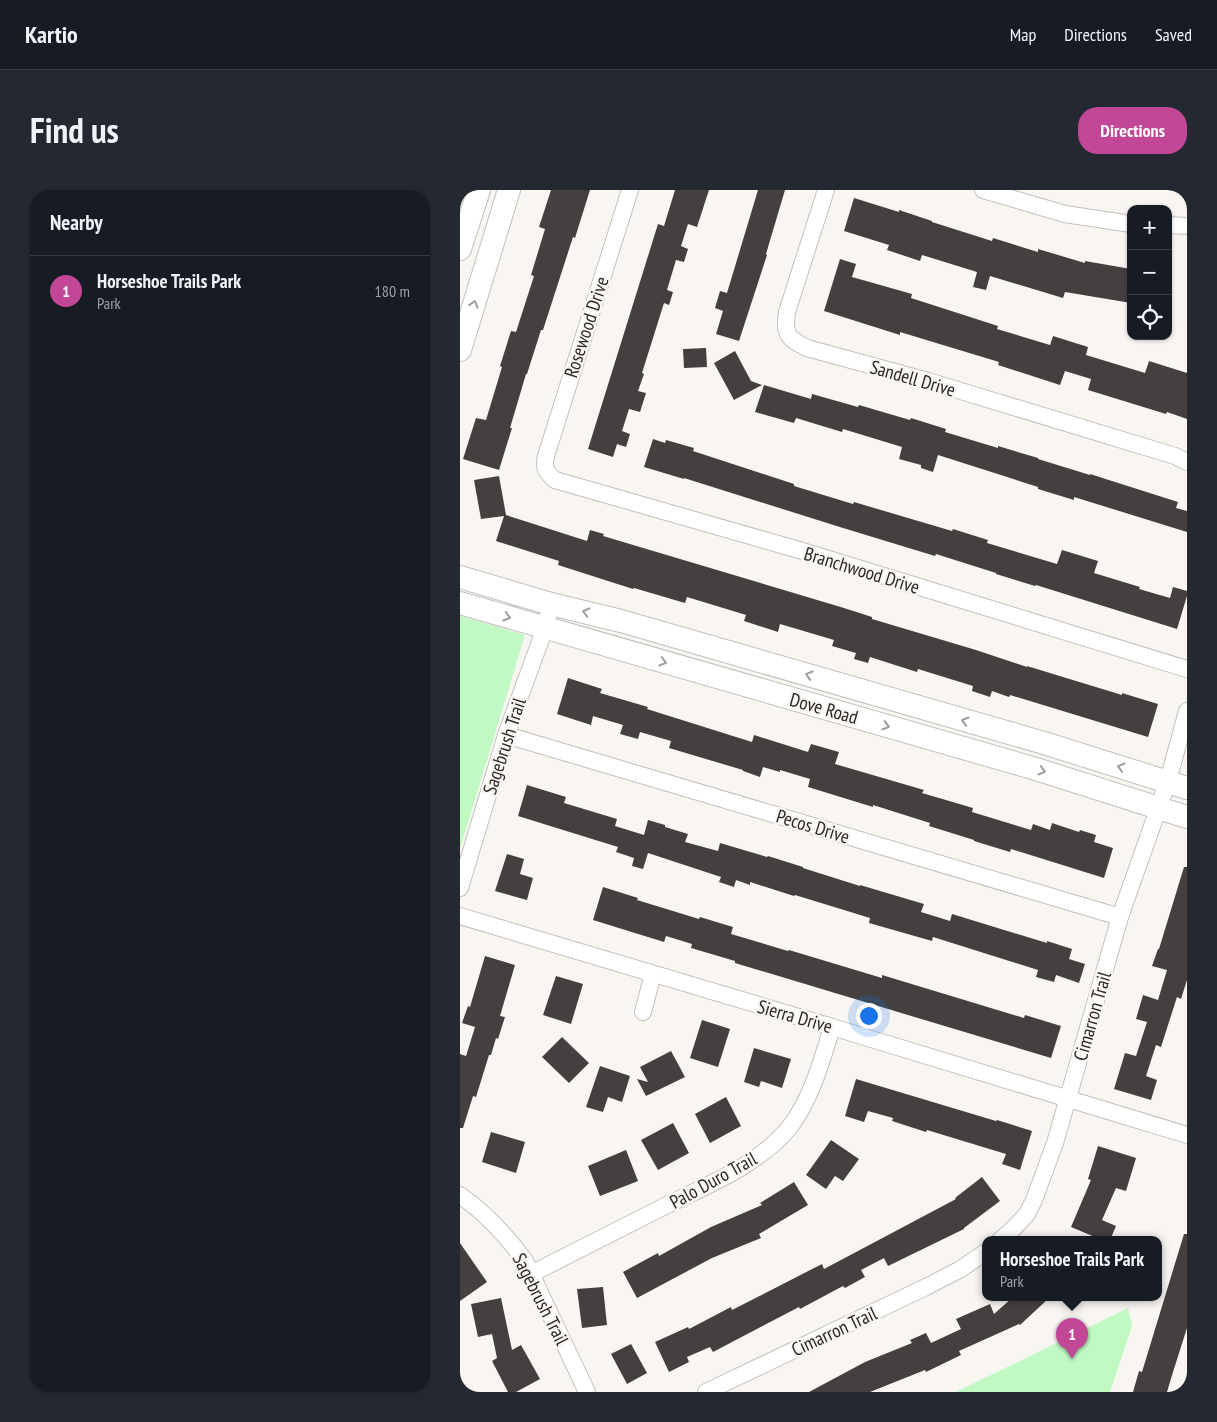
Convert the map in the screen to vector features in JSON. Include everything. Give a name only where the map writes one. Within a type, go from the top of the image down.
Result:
[{"type":"main road","points":[[478,190],[461,248],[489,255]]},
{"type":"main road","points":[[460,350],[509,190]]},
{"type":"main road","name":"Dove Road","points":[[460,577],[551,604],[621,621],[1034,740],[1177,785]]},
{"type":"main road","name":"Dove Road","points":[[460,603],[1036,769],[1187,817]]},
{"type":"street","name":"Rosewood Drive","points":[[544,463],[630,190]]},
{"type":"street","name":"Sandell Drive","points":[[826,190],[786,312],[785,326],[787,334],[792,341],[806,348],[946,387],[1175,456],[1187,462]]},
{"type":"street","points":[[983,190],[1065,214],[1127,223]]},
{"type":"street","points":[[1172,226],[1187,226]]},
{"type":"street","name":"Branchwood Drive","points":[[544,463],[545,470],[555,480],[798,550],[1187,669]]},
{"type":"street","name":"Sagebrush Trail","points":[[460,888],[506,735],[545,628],[551,604]]},
{"type":"street","name":"Cimarron Trail","points":[[1005,1236],[1027,1214],[1055,1143],[1120,917],[1159,807],[1177,785],[1187,711]]},
{"type":"street","name":"Pecos Drive","points":[[506,735],[1120,917]]},
{"type":"street","name":"Sierra Drive","points":[[460,916],[1187,1134]]},
{"type":"street","points":[[643,1012],[653,974]]},
{"type":"street","name":"Palo Duro Trail","points":[[531,1274],[730,1173],[766,1151],[789,1128],[802,1109],[820,1067],[832,1027]]},
{"type":"street","name":"Sagebrush Trail","points":[[460,1195],[475,1205],[511,1242],[525,1260],[587,1392]]},
{"type":"street","name":"Cimarron Trail","points":[[706,1392],[926,1287],[959,1270],[982,1255]]},
{"type":"green space","points":[[460,616],[525,635],[460,849]]},
{"type":"green space","points":[[1128,1308],[1132,1326],[1110,1392],[956,1392]]},
{"type":"building","points":[[551,190],[590,190],[543,330],[541,330],[526,374],[499,470],[463,459],[476,418],[486,420],[511,331],[516,332],[534,276],[531,275],[545,229],[539,227]]},
{"type":"building","points":[[675,190],[709,190],[697,227],[688,224],[681,246],[688,249],[684,262],[676,260],[667,290],[673,292],[669,305],[664,303],[642,373],[644,374],[638,391],[646,393],[640,412],[629,409],[622,431],[630,434],[626,447],[617,444],[613,457],[588,449],[658,224],[664,226]]},
{"type":"building","points":[[758,190],[785,190],[767,255],[739,341],[716,334],[723,311],[715,308],[720,291],[727,293]]},
{"type":"building","points":[[854,198],[899,212],[899,210],[992,241],[993,238],[1038,252],[1038,249],[1085,263],[1085,261],[1127,268],[1127,302],[1065,292],[1063,298],[990,276],[986,290],[973,287],[977,272],[922,255],[920,261],[887,250],[889,245],[844,231]]},
{"type":"building","points":[[840,259],[856,264],[852,277],[912,294],[911,298],[998,326],[997,329],[1050,345],[1053,336],[1088,347],[1086,355],[1145,373],[1149,361],[1187,373],[1187,419],[1088,390],[1091,379],[1065,371],[1060,385],[998,365],[999,362],[900,332],[900,335],[824,311]]},
{"type":"building","points":[[706,348],[707,367],[684,368],[683,349]]},
{"type":"building","points":[[735,351],[751,381],[762,385],[734,400],[714,363]]},
{"type":"building","points":[[764,385],[811,399],[812,394],[910,420],[911,418],[946,429],[945,432],[1038,458],[1178,502],[1176,508],[1187,511],[1187,532],[1074,497],[1074,500],[1038,489],[1038,487],[938,455],[933,472],[921,468],[921,465],[899,459],[902,447],[843,429],[842,432],[796,418],[794,423],[755,412]]},
{"type":"building","points":[[653,439],[665,443],[666,440],[694,448],[693,451],[794,484],[794,486],[952,531],[953,529],[988,540],[987,543],[1057,564],[1062,550],[1098,561],[1094,573],[1170,598],[1173,587],[1187,591],[1177,629],[936,554],[935,556],[644,467]]},
{"type":"building","points":[[499,476],[506,515],[587,541],[590,530],[604,534],[603,536],[844,608],[872,617],[872,619],[1027,667],[1158,704],[1148,737],[1010,695],[1009,697],[992,691],[990,697],[972,691],[973,686],[918,669],[917,672],[870,657],[868,663],[854,659],[856,653],[832,646],[834,640],[780,624],[778,632],[744,621],[746,615],[687,597],[685,603],[633,589],[558,565],[559,561],[496,541],[504,516],[481,519],[474,480]]},
{"type":"building","points":[[568,678],[602,689],[600,693],[752,742],[754,735],[808,752],[811,744],[839,752],[835,764],[924,790],[922,793],[973,808],[972,812],[1031,830],[1033,824],[1050,830],[1052,823],[1079,832],[1080,830],[1096,835],[1094,842],[1113,848],[1104,878],[1011,849],[1010,852],[974,841],[929,826],[930,823],[808,787],[810,779],[780,770],[780,772],[763,767],[760,777],[743,770],[669,748],[671,741],[640,732],[638,739],[620,734],[623,725],[593,716],[591,725],[557,714]]},
{"type":"building","points":[[527,785],[566,797],[564,803],[617,819],[615,826],[644,835],[648,820],[688,834],[685,842],[718,851],[720,843],[768,856],[860,886],[924,904],[921,912],[950,921],[952,914],[1072,949],[1069,959],[1085,964],[1079,983],[1056,975],[1054,982],[1036,977],[1038,970],[933,937],[932,941],[869,923],[870,918],[750,882],[750,885],[736,880],[734,887],[719,882],[721,877],[648,853],[643,869],[632,866],[634,858],[616,852],[618,847],[518,816]]},
{"type":"building","points":[[507,854],[524,859],[520,874],[533,878],[527,900],[495,891]]},
{"type":"building","points":[[1184,867],[1187,867],[1187,980],[1181,999],[1177,997],[1161,1047],[1156,1045],[1146,1076],[1157,1080],[1151,1100],[1114,1089],[1125,1053],[1136,1056],[1147,1022],[1136,1019],[1143,995],[1158,1000],[1167,970],[1152,966]]},
{"type":"building","points":[[603,887],[638,898],[637,900],[699,919],[700,917],[733,927],[731,934],[882,978],[882,975],[1024,1018],[1025,1015],[1061,1026],[1051,1058],[735,963],[735,961],[691,948],[692,944],[666,936],[664,942],[593,920]]},
{"type":"building","points":[[485,956],[515,965],[500,1016],[505,1017],[498,1039],[496,1038],[491,1055],[489,1055],[476,1097],[473,1096],[463,1128],[460,1128],[460,1054],[466,1056],[475,1027],[462,1023],[468,1006],[470,1007]]},
{"type":"building","points":[[556,976],[583,984],[571,1024],[543,1015]]},
{"type":"building","points":[[702,1020],[730,1029],[718,1067],[690,1058]]},
{"type":"building","points":[[562,1037],[589,1063],[569,1083],[542,1057]]},
{"type":"building","points":[[754,1048],[791,1059],[782,1088],[761,1081],[759,1087],[744,1082]]},
{"type":"building","points":[[671,1051],[685,1077],[646,1096],[637,1079],[648,1082],[640,1067]]},
{"type":"building","points":[[600,1066],[630,1076],[622,1102],[608,1097],[603,1112],[586,1107]]},
{"type":"building","points":[[856,1079],[1032,1131],[1020,1170],[1002,1164],[1006,1154],[927,1130],[926,1132],[892,1121],[893,1118],[868,1111],[864,1122],[845,1116]]},
{"type":"building","points":[[726,1097],[741,1126],[710,1143],[695,1114]]},
{"type":"building","points":[[673,1123],[689,1153],[658,1170],[641,1140]]},
{"type":"building","points":[[491,1132],[525,1142],[516,1173],[482,1162]]},
{"type":"building","points":[[831,1140],[859,1159],[843,1181],[835,1176],[826,1189],[806,1175]]},
{"type":"building","points":[[1098,1146],[1136,1158],[1126,1191],[1116,1188],[1102,1220],[1116,1226],[1112,1236],[1092,1236],[1071,1227],[1091,1180],[1088,1179]]},
{"type":"building","points":[[626,1150],[638,1181],[600,1196],[588,1166]]},
{"type":"building","points":[[982,1177],[1000,1201],[964,1229],[888,1266],[884,1258],[861,1270],[865,1277],[845,1288],[843,1286],[800,1309],[799,1307],[713,1352],[710,1347],[687,1357],[689,1362],[669,1372],[655,1342],[688,1327],[689,1329],[731,1307],[732,1310],[822,1264],[824,1269],[956,1199]]},
{"type":"building","points":[[794,1182],[808,1205],[759,1234],[761,1238],[712,1258],[637,1298],[623,1272],[658,1253],[659,1256],[711,1227],[762,1205],[760,1203]]},
{"type":"building","points":[[1184,1234],[1187,1234],[1187,1328],[1167,1392],[1133,1392],[1139,1371],[1142,1372]]},
{"type":"building","points":[[460,1243],[487,1282],[460,1301]]},
{"type":"building","points":[[603,1287],[607,1325],[582,1328],[577,1289]]},
{"type":"building","points":[[501,1298],[512,1350],[521,1345],[540,1379],[516,1392],[508,1392],[492,1361],[497,1358],[492,1334],[478,1337],[471,1304]]},
{"type":"building","points":[[1009,1301],[1046,1301],[1020,1325],[959,1351],[961,1355],[926,1372],[925,1370],[870,1392],[809,1392],[865,1362],[912,1343],[910,1340],[926,1333],[931,1343],[961,1329],[956,1319],[990,1304],[994,1314]]},
{"type":"building","points":[[631,1344],[647,1373],[627,1384],[611,1354]]},
{"type":"place","name":"Horseshoe Trails Park","points":[[1072,1359]]}]
